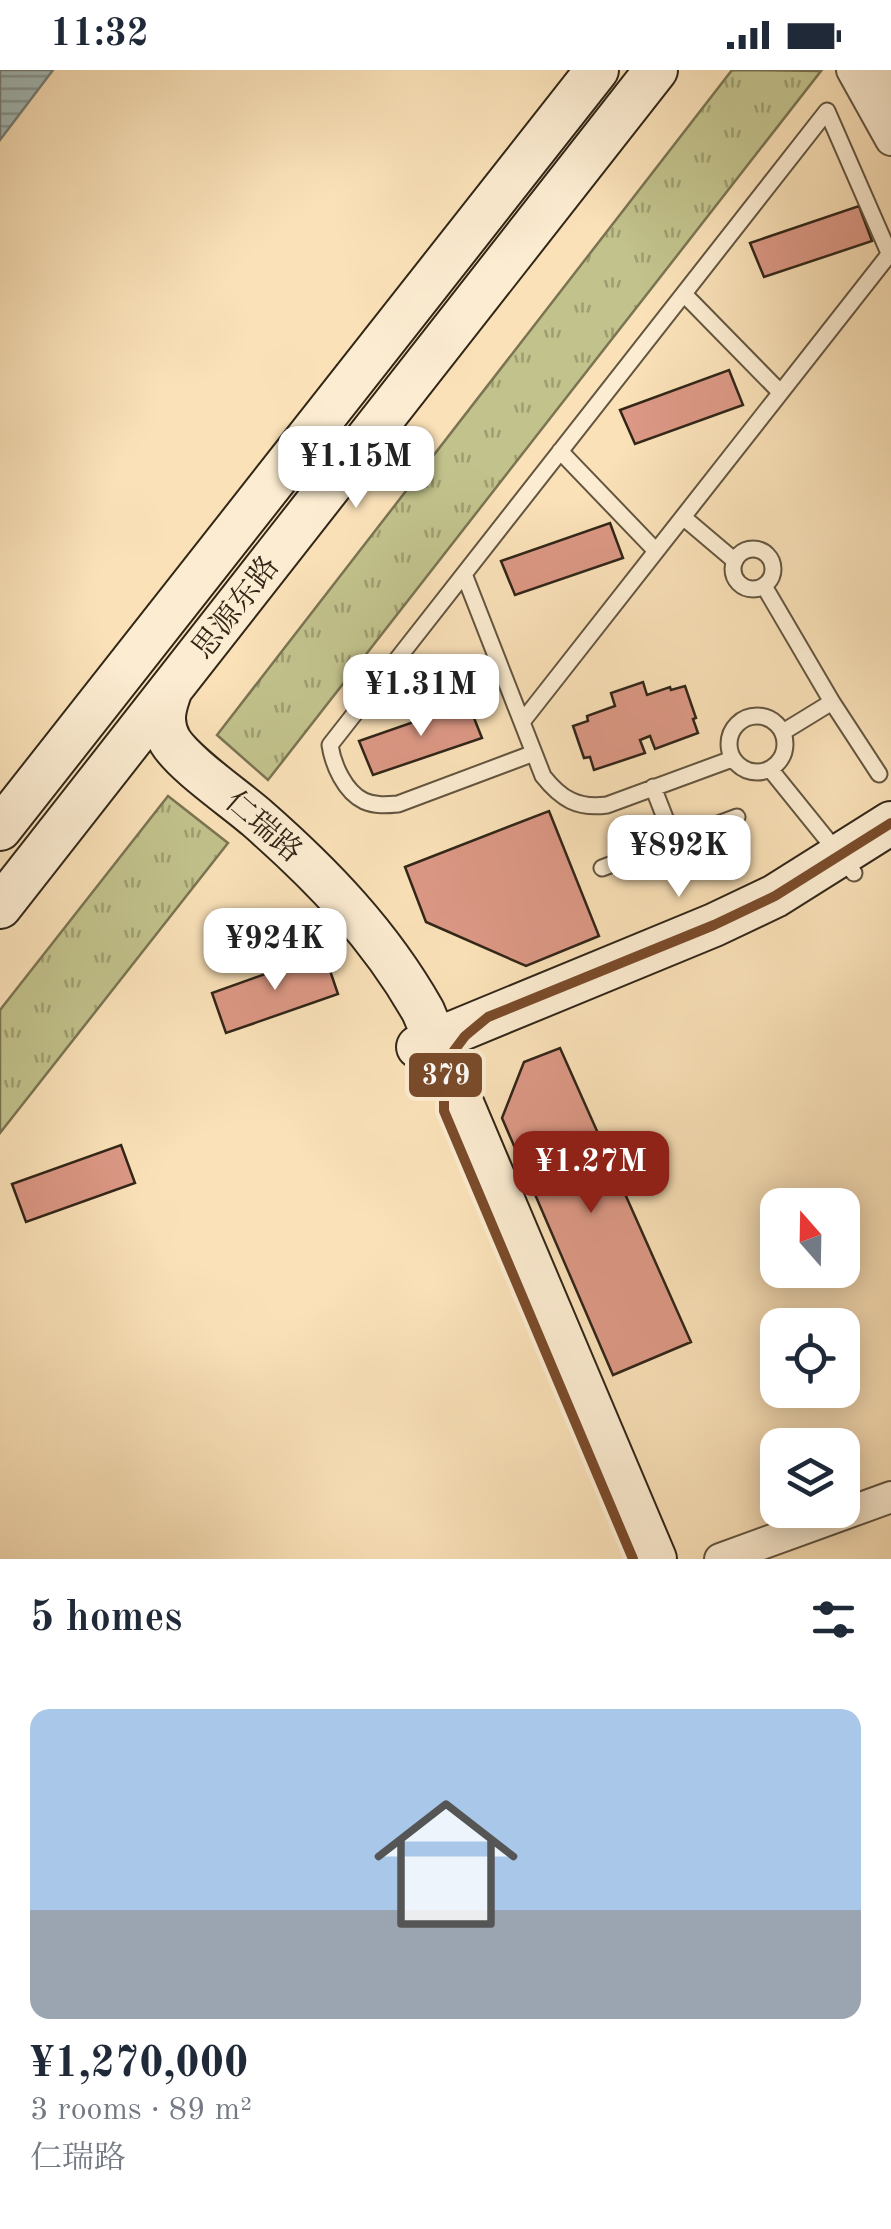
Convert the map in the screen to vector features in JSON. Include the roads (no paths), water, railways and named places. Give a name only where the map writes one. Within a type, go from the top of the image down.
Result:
[{"type":"street","name":"思源东路","points":[[0,829],[597,70]]},
{"type":"street","name":"思源东路","points":[[0,908],[656,70]]},
{"type":"street","points":[[852,70],[891,140]]},
{"type":"street","points":[[876,70],[891,96]]},
{"type":"street","name":"仁瑞路","points":[[171,689],[163,724],[180,754],[327,882],[409,986],[633,1559]]},
{"type":"street","name":"仁瑞路","points":[[100,779],[140,761],[168,769],[288,870],[345,931],[405,1018],[437,1054]]},
{"type":"street","points":[[848,864],[891,823]]},
{"type":"street","points":[[437,1054],[775,896],[891,847]]},
{"type":"street","points":[[454,1108],[468,1063],[493,1026]]},
{"type":"street","name":"仁瑞路","points":[[454,1108],[655,1559]]},
{"type":"street","points":[[720,1559],[891,1497]]},
{"type":"lane","points":[[522,722],[890,252],[827,110],[330,745],[336,766],[352,791],[363,801],[379,805],[398,804],[534,753]]},
{"type":"lane","points":[[684,294],[780,392]]},
{"type":"lane","points":[[560,451],[656,551]]},
{"type":"lane","points":[[683,517],[735,561]]},
{"type":"lane","points":[[762,551],[772,562],[772,575],[764,586],[740,584],[734,573],[735,561],[743,552],[762,551]]},
{"type":"lane","points":[[464,574],[542,776],[566,799],[578,805],[607,805],[732,759]]},
{"type":"lane","points":[[764,586],[879,774]]},
{"type":"lane","points":[[783,732],[832,702]]},
{"type":"lane","points":[[760,715],[783,732],[784,751],[770,769],[746,770],[732,759],[728,741],[742,719],[760,715]]},
{"type":"lane","points":[[770,769],[848,864]]},
{"type":"lane","points":[[653,787],[674,841]]},
{"type":"lane","points":[[602,868],[737,817]]},
{"type":"water","points":[[0,70],[53,70],[0,140]]}]
